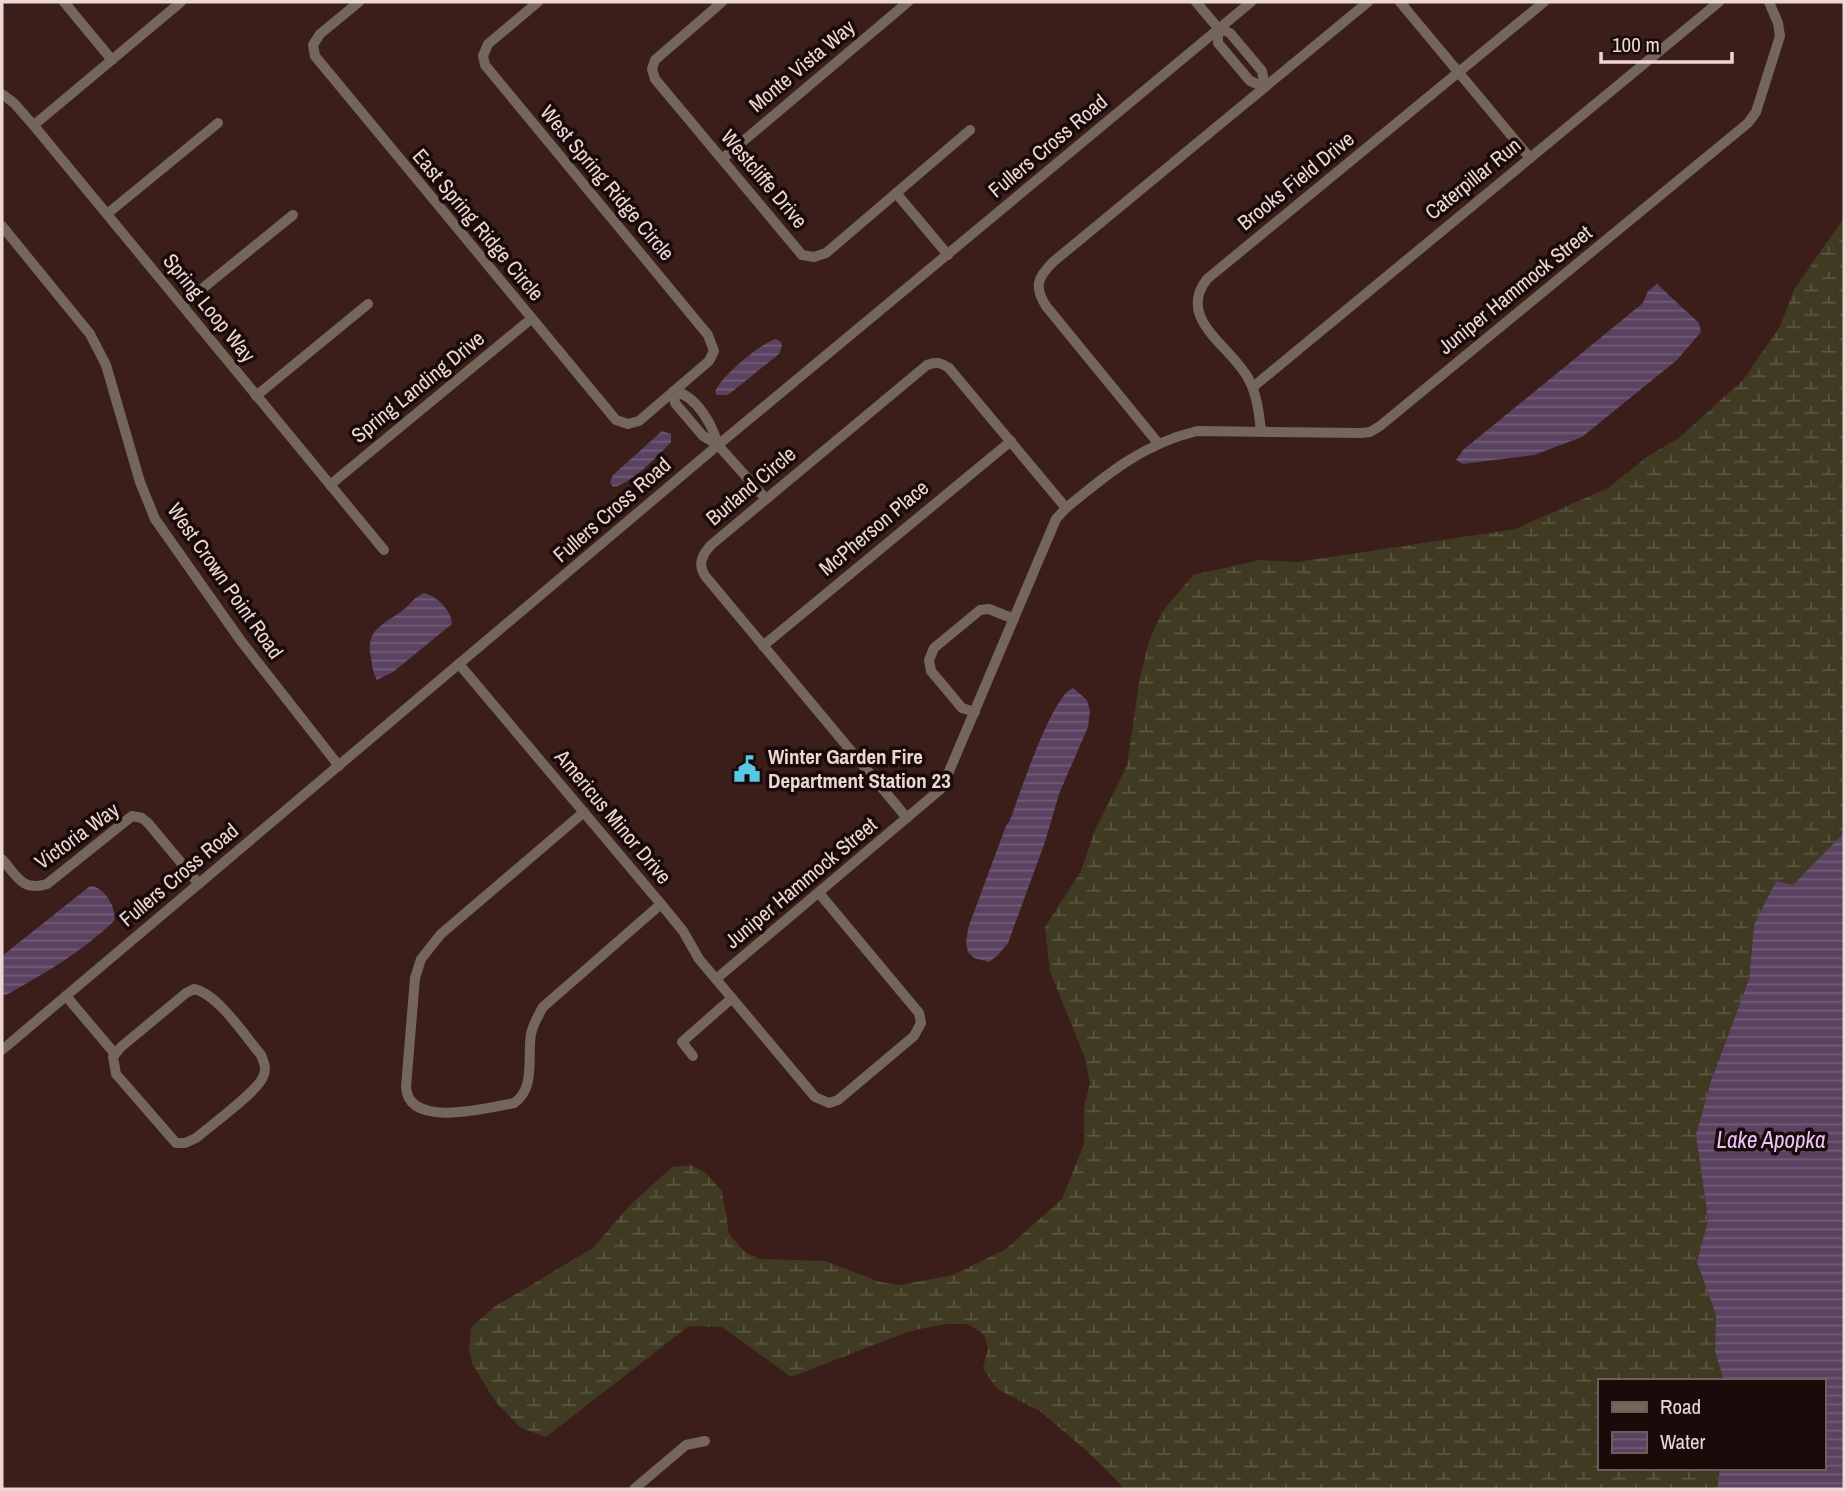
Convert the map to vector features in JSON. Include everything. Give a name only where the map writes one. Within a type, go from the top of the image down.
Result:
[{"type":"street","points":[[64,2],[112,60]]},
{"type":"street","points":[[33,125],[181,2]]},
{"type":"street","name":"East Spring Ridge Circle","points":[[359,2],[320,34],[313,45],[315,56],[616,420],[628,424],[639,421],[674,391]]},
{"type":"street","name":"West Spring Ridge Circle","points":[[537,2],[488,44],[483,56],[485,65],[708,335],[714,351],[709,361],[674,391]]},
{"type":"street","name":"Westcliffe Drive","points":[[722,2],[654,60],[652,69],[655,79],[802,255],[814,257],[826,253],[970,130]]},
{"type":"street","name":"Monte Vista Way","points":[[722,159],[908,2]]},
{"type":"street","points":[[1196,2],[1218,29],[1230,33],[1262,71],[1265,87]]},
{"type":"street","name":"Fullers Cross Road","points":[[2,1050],[718,445],[1251,2]]},
{"type":"street","points":[[1158,443],[1046,306],[1039,294],[1039,281],[1053,262],[1368,2]]},
{"type":"street","points":[[1400,2],[1531,158]]},
{"type":"street","name":"Brooks Field Drive","points":[[1261,431],[1253,387],[1247,375],[1204,324],[1196,302],[1199,290],[1207,279],[1544,2]]},
{"type":"street","name":"Caterpillar Run","points":[[1253,387],[1718,2]]},
{"type":"street","name":"Juniper Hammock Street","points":[[716,979],[942,788],[1056,519],[1066,508],[1140,452],[1158,443],[1197,431],[1361,433],[1380,426],[1748,123],[1756,112],[1780,36],[1769,2]]},
{"type":"street","points":[[1218,29],[1218,43],[1250,81],[1265,87]]},
{"type":"street","name":"Spring Loop Way","points":[[2,94],[14,103],[33,125],[384,550]]},
{"type":"street","points":[[107,214],[218,123]]},
{"type":"street","points":[[896,193],[948,255]]},
{"type":"street","points":[[182,305],[293,215]]},
{"type":"street","name":"West Crown Point Road","points":[[2,226],[71,309],[106,365],[140,482],[155,519],[242,642],[339,766]]},
{"type":"street","points":[[256,396],[368,304]]},
{"type":"street","name":"Spring Landing Drive","points":[[330,485],[531,319]]},
{"type":"street","name":"Burland Circle","points":[[907,818],[706,577],[702,570],[703,554],[927,365],[934,362],[940,362],[949,368],[1066,508]]},
{"type":"street","points":[[674,391],[685,393],[713,427],[718,445],[766,499]]},
{"type":"street","name":"McPherson Place","points":[[763,646],[1011,441]]},
{"type":"street","points":[[975,712],[962,708],[931,671],[929,660],[934,648],[980,610],[989,609],[1014,619]]},
{"type":"street","name":"Americus Minor Drive","points":[[459,664],[661,904],[683,931],[699,959],[815,1097],[829,1103],[838,1100],[914,1036],[921,1023],[919,1013],[819,893]]},
{"type":"street","points":[[584,812],[441,934],[421,959],[415,978],[406,1087],[410,1102],[417,1108],[429,1111],[464,1112],[514,1103],[520,1099],[527,1086],[531,1035],[543,1007],[661,904]]},
{"type":"street","name":"Victoria Way","points":[[2,859],[23,884],[34,888],[47,884],[132,816],[142,818],[148,823],[199,884]]},
{"type":"street","points":[[194,989],[213,998],[261,1055],[265,1065],[263,1077],[255,1088],[196,1138],[185,1143],[176,1143],[116,1074],[113,1065],[115,1054],[194,989]]},
{"type":"street","points":[[66,996],[115,1054]]},
{"type":"street","points":[[693,1056],[682,1042],[732,998]]},
{"type":"street","points":[[634,1489],[686,1445],[705,1441]]},
{"type":"green space","points":[[1844,218],[1844,833],[1754,925],[1749,979],[1711,1081],[1696,1135],[1708,1220],[1697,1262],[1716,1315],[1715,1351],[1723,1379],[1598,1379],[1598,1470],[1720,1470],[1717,1489],[1125,1489],[1089,1453],[1040,1411],[997,1389],[983,1368],[988,1348],[984,1335],[968,1324],[946,1324],[910,1331],[791,1377],[722,1327],[689,1326],[546,1437],[521,1428],[494,1400],[472,1363],[469,1348],[471,1328],[494,1307],[593,1248],[629,1206],[672,1167],[691,1165],[706,1173],[722,1191],[729,1234],[744,1251],[759,1259],[825,1261],[880,1282],[900,1285],[953,1275],[1006,1249],[1062,1199],[1084,1144],[1084,1106],[1090,1083],[1084,1055],[1050,972],[1045,927],[1081,871],[1095,830],[1127,765],[1139,682],[1149,641],[1162,612],[1193,575],[1260,560],[1297,562],[1515,529],[1608,488],[1648,456],[1679,438],[1743,380],[1779,328],[1795,288]]},
{"type":"water","points":[[1657,284],[1699,323],[1701,332],[1677,360],[1582,437],[1534,455],[1463,464],[1456,460],[1463,450],[1643,303],[1648,291]]},
{"type":"water","points":[[776,339],[782,346],[779,354],[728,395],[717,395],[715,392],[718,386],[742,361]]},
{"type":"water","points":[[662,431],[671,434],[671,442],[636,475],[613,487],[610,482],[613,475]]},
{"type":"water","points":[[424,593],[443,605],[452,624],[393,672],[377,680],[370,649],[373,635]]},
{"type":"water","points":[[1073,688],[1087,700],[1090,711],[1088,727],[1059,794],[1045,842],[1008,943],[989,962],[974,958],[968,952],[966,944],[968,928],[1046,727],[1065,695]]},
{"type":"water","name":"Lake Apopka","points":[[1844,833],[1844,1489],[1717,1489],[1720,1470],[1825,1470],[1825,1379],[1723,1379],[1715,1351],[1716,1315],[1697,1262],[1708,1220],[1696,1135],[1711,1081],[1749,979],[1754,925],[1776,881],[1793,885]]},
{"type":"water","points":[[90,886],[105,894],[113,910],[114,921],[63,961],[2,995],[2,956]]},
{"type":"place","name":"Winter Garden Fire Department Station 23","points":[[747,769]]}]
